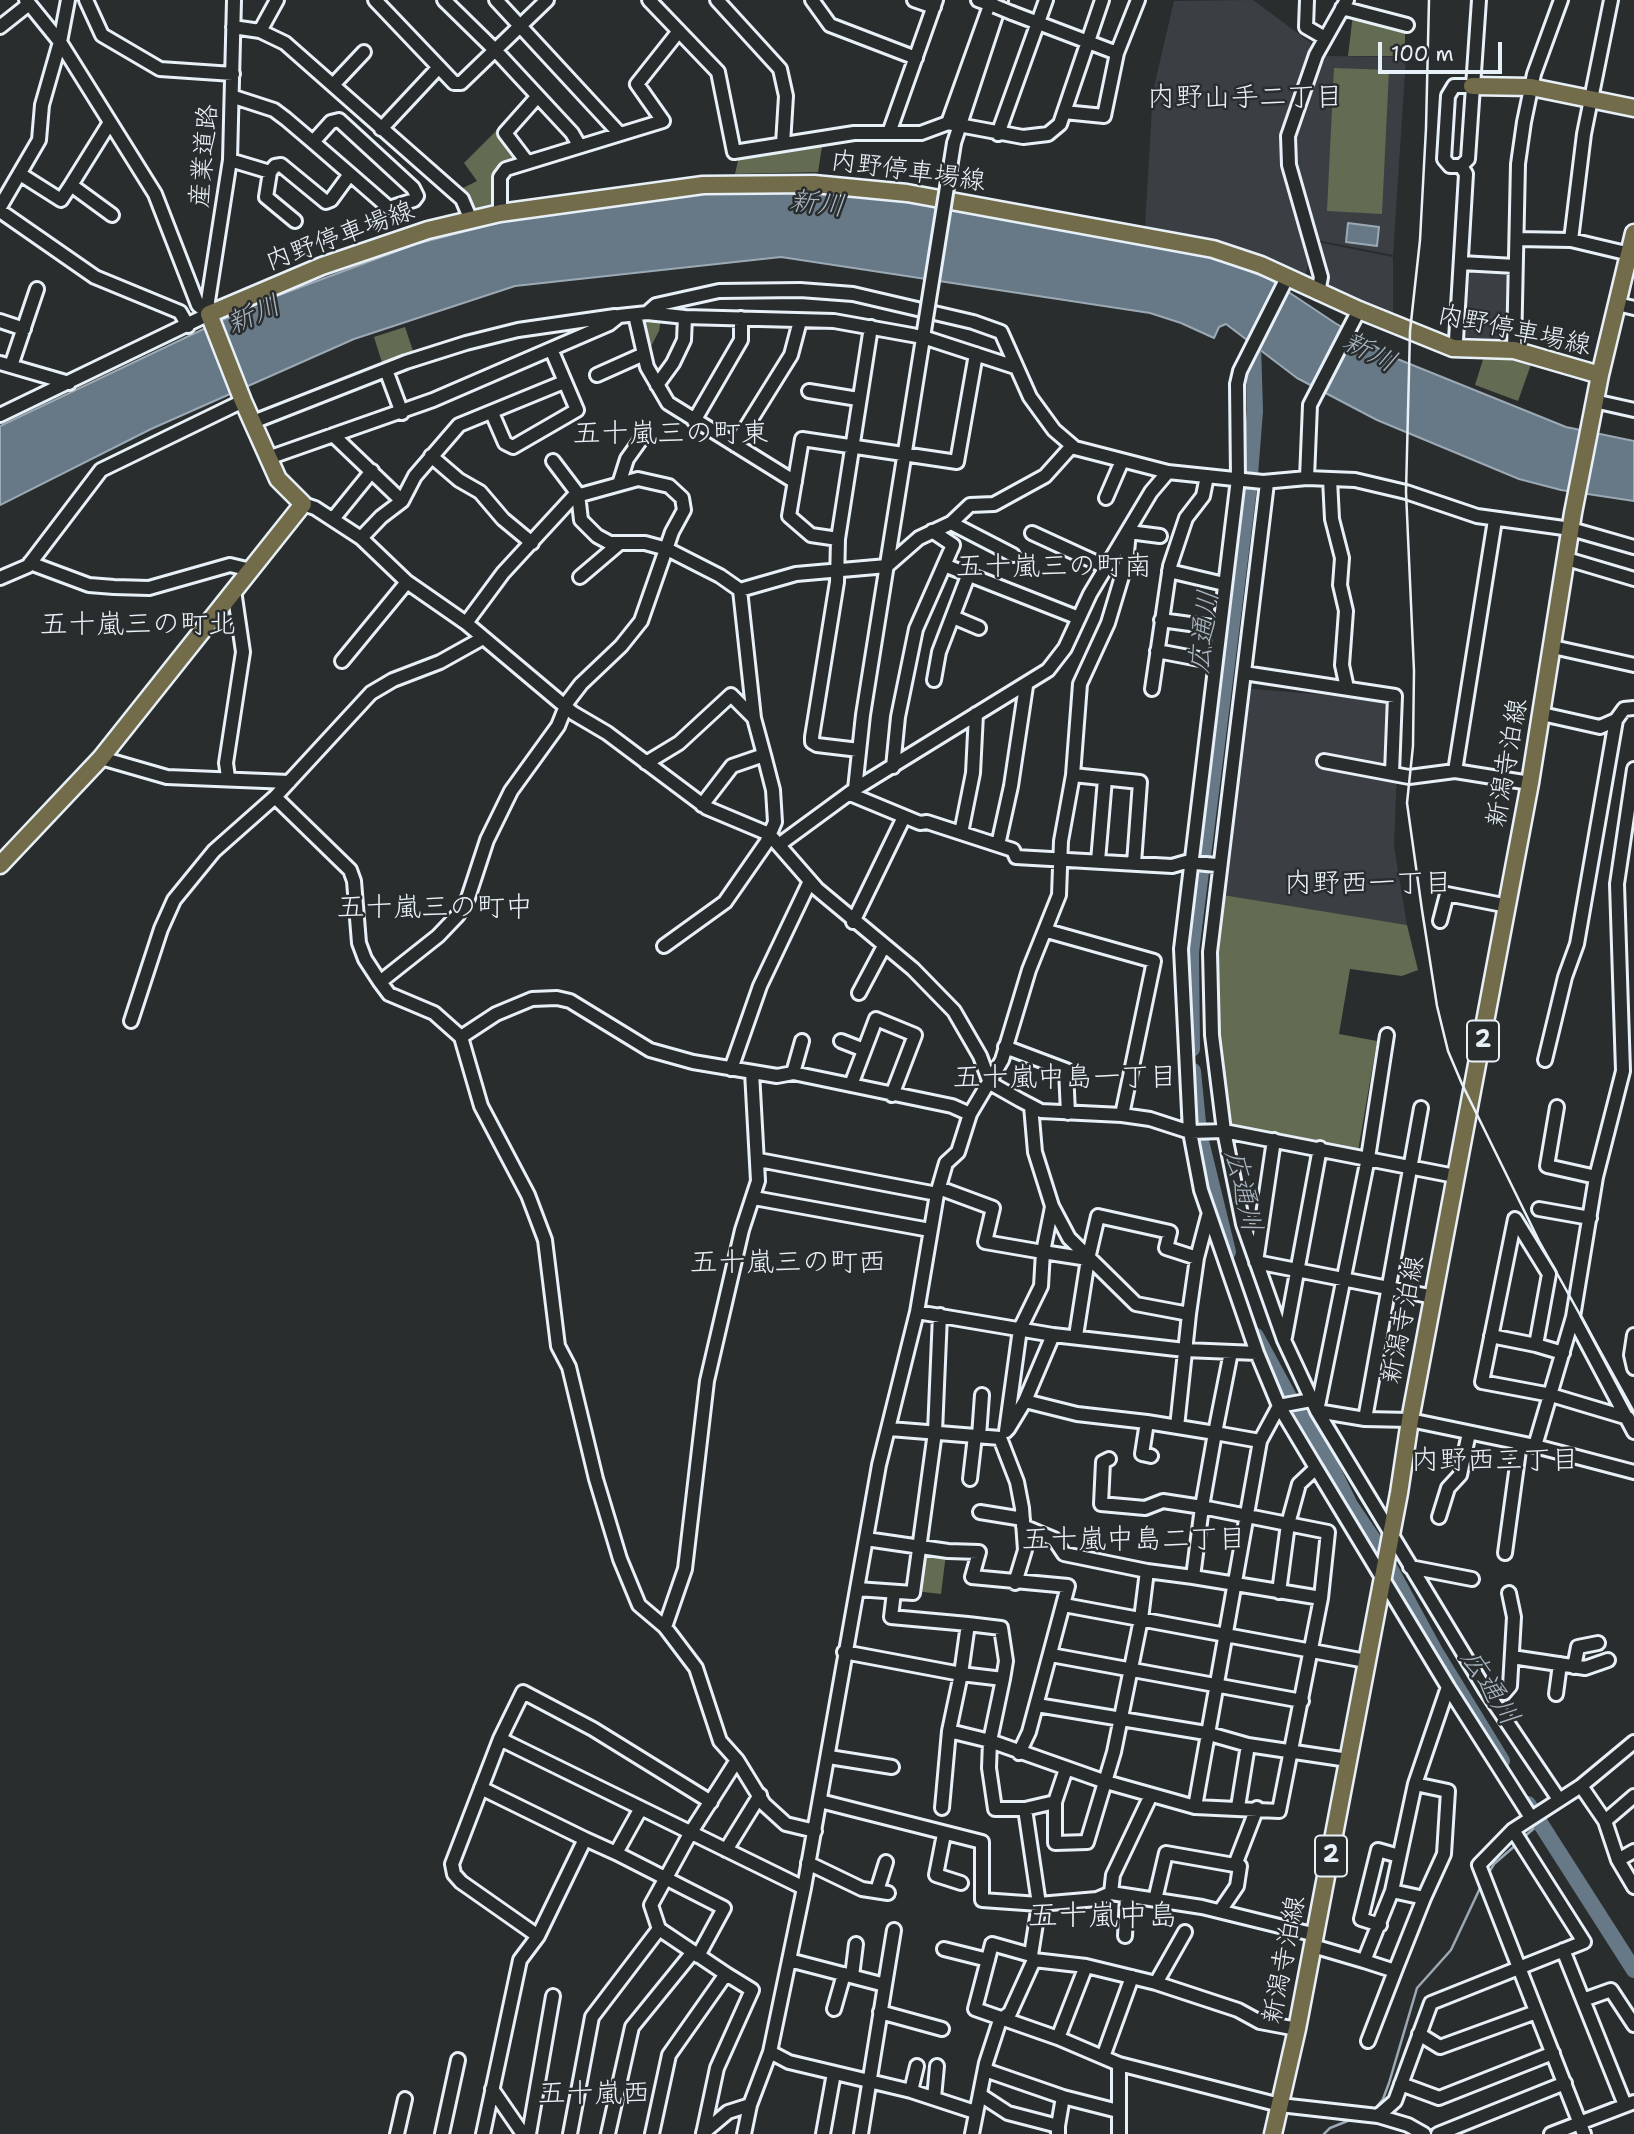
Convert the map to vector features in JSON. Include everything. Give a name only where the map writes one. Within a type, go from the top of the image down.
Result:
[{"type":"main road","points":[[1472,86],[1531,87],[1634,108]]},
{"type":"main road","name":"内野停車場線","points":[[211,318],[349,256],[471,220],[500,213],[703,185],[762,182],[856,187],[1173,239],[1238,257],[1453,348],[1514,350],[1600,375]]},
{"type":"main road","name":"2","points":[[1594,401],[1632,254],[1634,233]]},
{"type":"main road","points":[[0,865],[101,758],[303,504],[278,479],[211,318]]},
{"type":"main road","name":"新潟寺泊線","points":[[1273,2134],[1315,1940],[1390,1539],[1455,1176],[1530,783],[1573,513],[1594,401]]},
{"type":"street","points":[[68,0],[60,42],[42,106],[39,140],[0,209],[95,277],[180,312],[188,326]]},
{"type":"street","points":[[86,0],[102,35],[160,69],[233,74]]},
{"type":"street","name":"産業道路","points":[[211,318],[208,301],[230,160],[234,97],[234,0]]},
{"type":"street","points":[[261,31],[277,0]]},
{"type":"street","points":[[375,0],[454,83],[461,83],[547,0]]},
{"type":"street","points":[[444,0],[572,133],[579,145]]},
{"type":"street","points":[[496,0],[620,133]]},
{"type":"street","points":[[649,0],[718,72],[734,152],[854,134],[920,133],[952,125],[1023,137],[1048,134],[1060,124],[1102,0]]},
{"type":"street","points":[[717,0],[780,69],[786,96],[783,144]]},
{"type":"street","points":[[812,0],[830,25],[916,58]]},
{"type":"street","points":[[889,133],[935,4],[914,0]]},
{"type":"street","points":[[998,134],[1046,0]]},
{"type":"street","points":[[1064,112],[1104,116],[1116,53],[1138,0]]},
{"type":"street","points":[[1307,0],[1306,27],[1325,38]]},
{"type":"street","points":[[1472,86],[1454,86],[1448,96],[1444,159],[1450,166],[1461,166],[1468,159],[1479,0]]},
{"type":"street","points":[[1514,350],[1518,164],[1531,87],[1561,0]]},
{"type":"street","points":[[1571,240],[1589,100],[1611,0]]},
{"type":"street","points":[[0,27],[27,2],[60,42],[155,194],[198,305],[211,318],[188,326],[0,415]]},
{"type":"street","points":[[853,791],[954,143],[952,125],[991,2],[1012,13],[1116,53]]},
{"type":"street","points":[[1318,292],[1321,277],[1289,165],[1288,136],[1316,55],[1344,4],[1407,25]]},
{"type":"street","points":[[233,27],[261,31],[285,43],[463,199],[471,220]]},
{"type":"street","points":[[500,213],[500,177],[506,169],[663,121],[637,84],[679,31]]},
{"type":"street","points":[[333,85],[364,52]]},
{"type":"street","points":[[381,129],[439,67]]},
{"type":"street","points":[[234,97],[274,110],[389,208],[414,200],[414,188],[339,120],[331,122],[313,142]]},
{"type":"street","points":[[527,162],[505,133],[537,97]]},
{"type":"street","points":[[20,174],[61,200],[109,124]]},
{"type":"street","points":[[230,160],[270,172]]},
{"type":"street","points":[[295,221],[266,197],[270,172],[275,166],[281,166],[329,202],[349,174]]},
{"type":"street","points":[[1453,348],[1456,340],[1466,174],[1461,166]]},
{"type":"street","points":[[71,185],[112,215]]},
{"type":"street","points":[[1517,239],[1571,240],[1632,254]]},
{"type":"street","points":[[1461,263],[1515,266]]},
{"type":"street","points":[[1287,278],[1240,371],[1237,384],[1240,479],[1224,584],[1181,950],[1193,1132],[1208,1216],[1256,1353],[1279,1406],[1448,1687],[1531,1816]]},
{"type":"street","points":[[37,289],[24,328],[6,364],[69,383]]},
{"type":"street","points":[[641,314],[656,305],[719,291],[800,290],[853,295],[996,328],[1006,342],[1015,367],[1038,408],[1071,447],[1168,472],[1265,483],[1307,478],[1355,481],[1406,492],[1495,520],[1571,529],[1634,547]]},
{"type":"street","points":[[1617,304],[1634,309]]},
{"type":"street","points":[[1307,478],[1310,405],[1359,310]]},
{"type":"street","points":[[641,314],[644,354],[668,403],[795,482]]},
{"type":"street","points":[[253,422],[386,370],[466,343],[518,330],[641,314],[834,321],[924,334],[1015,367]]},
{"type":"street","points":[[268,458],[402,412],[609,324],[619,316]]},
{"type":"street","points":[[657,385],[673,363],[684,340],[685,317]]},
{"type":"street","points":[[694,421],[741,340],[741,318]]},
{"type":"street","points":[[0,321],[24,328]]},
{"type":"street","points":[[735,445],[791,355],[800,321]]},
{"type":"street","points":[[859,750],[812,742],[837,572],[838,539],[870,327]]},
{"type":"street","points":[[492,413],[505,443],[513,447],[577,410],[551,349]]},
{"type":"street","points":[[597,375],[644,354]]},
{"type":"street","points":[[838,539],[811,535],[789,516],[802,439],[957,462],[976,354]]},
{"type":"street","points":[[386,370],[402,412]]},
{"type":"street","points":[[361,538],[381,517],[402,501],[415,476],[458,425],[564,382]]},
{"type":"street","points":[[809,391],[858,398]]},
{"type":"street","points":[[0,578],[13,575],[30,563],[101,470],[242,397]]},
{"type":"street","points":[[1594,401],[1634,410]]},
{"type":"street","points":[[333,435],[402,501]]},
{"type":"street","points":[[620,481],[627,459],[642,438]]},
{"type":"street","points":[[740,590],[796,574],[887,566],[919,538],[951,523],[970,505],[994,504],[1045,476],[1071,447]]},
{"type":"street","points":[[431,456],[459,480],[480,492],[503,519],[532,543]]},
{"type":"street","points":[[553,461],[579,494],[581,520],[587,529],[611,543],[645,543],[667,549],[720,576],[740,590],[754,718],[773,790],[775,822],[747,873],[725,902],[664,946]]},
{"type":"street","points":[[1106,498],[1122,461]]},
{"type":"street","points":[[334,519],[372,471]]},
{"type":"street","points":[[779,844],[853,791],[1048,670],[1065,648],[1105,567],[1129,532],[1151,492],[1168,472]]},
{"type":"street","points":[[1152,689],[1169,571],[1186,518],[1203,496],[1207,476]]},
{"type":"street","points":[[380,982],[438,936],[458,915],[468,898],[495,821],[511,791],[558,726],[580,684],[621,646],[641,621],[672,532],[684,510],[682,498],[669,486],[638,479],[620,481],[579,494],[565,505],[503,573],[467,623]]},
{"type":"street","points":[[1330,479],[1332,519],[1342,558],[1340,585],[1346,611],[1342,665],[1348,688]]},
{"type":"street","points":[[1265,483],[1210,953],[1212,1035],[1223,1131],[1243,1224],[1284,1340],[1313,1404],[1390,1539],[1556,1800]]},
{"type":"street","points":[[303,504],[334,519],[361,538],[407,582],[467,623],[567,706],[702,805],[769,834],[810,881],[853,922],[913,969],[954,1011],[980,1056],[990,1083],[1041,1111],[1150,1119],[1193,1132],[1223,1131],[1455,1176]]},
{"type":"street","points":[[1455,771],[1495,520]]},
{"type":"street","points":[[951,523],[1013,555]]},
{"type":"street","points":[[893,767],[898,717],[916,629],[953,545],[932,531]]},
{"type":"street","points":[[1129,532],[1160,536]]},
{"type":"street","points":[[744,2134],[750,2105],[770,2052],[804,1888],[879,1465],[917,1312],[938,1191],[946,1163],[958,1152],[970,1114],[990,1083],[1005,1047],[1029,970],[1047,931],[1059,895],[1061,841],[1073,775],[1080,684],[1108,623],[1126,563],[1129,532]]},
{"type":"street","points":[[1032,533],[1105,567]]},
{"type":"street","points":[[580,577],[620,543]]},
{"type":"street","points":[[1567,559],[1634,579]]},
{"type":"street","points":[[30,563],[89,585],[114,587],[149,588],[230,565],[251,570]]},
{"type":"street","points":[[944,565],[1079,618]]},
{"type":"street","points":[[1169,571],[1224,584]]},
{"type":"street","points":[[934,680],[939,652],[968,576]]},
{"type":"street","points":[[342,661],[407,582]]},
{"type":"street","points":[[228,777],[226,763],[243,652],[235,597],[232,593]]},
{"type":"street","points":[[953,617],[979,628]]},
{"type":"street","points":[[1161,620],[1219,628]]},
{"type":"street","points":[[131,1021],[161,929],[180,889],[214,851],[275,797],[371,692],[393,680],[440,662],[483,638]]},
{"type":"street","points":[[1553,647],[1634,665]]},
{"type":"street","points":[[1157,651],[1215,662]]},
{"type":"street","points":[[1244,673],[1395,696],[1392,774]]},
{"type":"street","points":[[998,845],[1011,786],[1026,686]]},
{"type":"street","points":[[646,763],[679,743],[731,695],[754,718]]},
{"type":"street","points":[[1545,1060],[1565,977],[1577,944],[1616,720],[1624,709],[1634,708]]},
{"type":"street","points":[[961,833],[973,773],[976,714]]},
{"type":"street","points":[[1542,714],[1600,727],[1616,720]]},
{"type":"street","points":[[702,805],[732,766],[764,755]]},
{"type":"street","points":[[101,758],[167,777],[228,777],[289,782]]},
{"type":"street","points":[[1324,761],[1409,777],[1455,771],[1530,783]]},
{"type":"street","points":[[1535,1446],[1573,1317],[1597,1177],[1629,1072],[1617,884],[1634,769]]},
{"type":"street","points":[[1073,775],[1140,782],[1134,863]]},
{"type":"street","points":[[1098,860],[1105,779]]},
{"type":"street","points":[[853,791],[904,817],[1013,850],[1016,857],[1172,866],[1191,862],[1216,865]]},
{"type":"street","points":[[275,797],[350,870],[354,881],[359,943],[365,959],[380,982],[389,993],[435,1013],[461,1037],[481,1106],[528,1195],[545,1240],[558,1346],[569,1367],[596,1479],[620,1559],[639,1605],[665,1627],[696,1668],[720,1741],[737,1759],[764,1804],[786,1824],[815,1831]]},
{"type":"street","points":[[853,922],[904,817]]},
{"type":"street","points":[[731,1069],[761,986],[810,881]]},
{"type":"street","points":[[1440,921],[1447,894],[1507,906]]},
{"type":"street","points":[[1047,931],[1154,961],[1122,1115]]},
{"type":"street","points":[[859,993],[884,946]]},
{"type":"street","points":[[461,1037],[496,1014],[532,999],[557,998],[570,1001],[650,1050],[731,1069],[777,1076],[793,1073],[952,1106],[970,1114]]},
{"type":"street","points":[[851,1085],[876,1019],[915,1035],[892,1095]]},
{"type":"street","points":[[1313,1404],[1344,1279],[1368,1158],[1387,1035]]},
{"type":"street","points":[[793,1073],[802,1041]]},
{"type":"street","points":[[841,1041],[864,1050]]},
{"type":"street","points":[[1005,1047],[1066,1070],[1068,1113]]},
{"type":"street","points":[[665,1627],[685,1569],[707,1381],[742,1230],[754,1199],[759,1160],[752,1072]]},
{"type":"street","points":[[1031,1106],[1035,1152],[1059,1224],[1088,1259],[1136,1304],[1189,1314]]},
{"type":"street","points":[[1558,1107],[1547,1166],[1597,1177]]},
{"type":"street","points":[[1365,1419],[1421,1108]]},
{"type":"street","points":[[1256,1262],[1274,1140]]},
{"type":"street","points":[[1284,1340],[1320,1148]]},
{"type":"street","points":[[759,1160],[938,1191],[993,1208],[985,1242],[1088,1259]]},
{"type":"street","points":[[754,1199],[930,1230]]},
{"type":"street","points":[[1015,1583],[1025,1550],[1023,1522],[1017,1482],[1003,1434],[1020,1329],[1041,1286],[1043,1252],[1052,1206]]},
{"type":"street","points":[[1539,1209],[1590,1217]]},
{"type":"street","points":[[1076,1336],[1098,1216],[1170,1232],[1166,1248],[1197,1258]]},
{"type":"street","points":[[1177,1427],[1197,1258],[1208,1216]]},
{"type":"street","points":[[1536,1345],[1549,1274],[1515,1219],[1482,1382],[1551,1395],[1628,1418]]},
{"type":"street","points":[[1256,1262],[1434,1297]]},
{"type":"street","points":[[917,1312],[1053,1335],[1185,1350],[1256,1353]]},
{"type":"street","points":[[857,1589],[913,1593],[935,1432],[940,1315]]},
{"type":"street","points":[[1573,1317],[1634,1432]]},
{"type":"street","points":[[1003,1434],[1026,1401],[1053,1335]]},
{"type":"street","points":[[1634,1335],[1634,1368]]},
{"type":"street","points":[[1491,1336],[1563,1353]]},
{"type":"street","points":[[1192,1577],[1202,1507],[1231,1352]]},
{"type":"street","points":[[970,1479],[982,1395]]},
{"type":"street","points":[[1026,1401],[1077,1414],[1147,1422],[1260,1441]]},
{"type":"street","points":[[1279,1406],[1313,1404],[1365,1419],[1410,1420],[1535,1446],[1634,1472]]},
{"type":"street","points":[[1195,1807],[1232,1585],[1248,1517],[1260,1441],[1279,1406]]},
{"type":"street","points":[[1143,1455],[1147,1422]]},
{"type":"street","points":[[890,1429],[977,1436],[1003,1434]]},
{"type":"street","points":[[1439,1517],[1448,1488],[1460,1475],[1469,1433]]},
{"type":"street","points":[[1505,1553],[1520,1443]]},
{"type":"street","points":[[949,1731],[990,1741],[1066,1769],[1195,1807],[1279,1811],[1303,1701],[1309,1650],[1321,1598],[1328,1532],[1163,1501],[1145,1508],[1101,1504],[1103,1462],[1109,1459]]},
{"type":"street","points":[[1279,1592],[1288,1524],[1299,1484],[1316,1468]]},
{"type":"street","points":[[980,1512],[1023,1522],[1054,1539],[1063,1554],[1147,1571],[1321,1598]]},
{"type":"street","points":[[866,1539],[918,1548],[979,1552],[972,1577],[1068,1586],[1037,1705],[1019,1753]]},
{"type":"street","points":[[1410,1567],[1472,1579]]},
{"type":"street","points":[[1066,1769],[1055,1802],[1055,1843],[1087,1842],[1107,1782],[1121,1719],[1142,1619],[1147,1571]]},
{"type":"street","points":[[894,1592],[891,1617],[1001,1628],[1006,1661],[990,1741],[989,1768],[995,1809],[1025,1809],[1055,1802]]},
{"type":"street","points":[[1486,1691],[1504,1693],[1510,1686],[1514,1617],[1509,1593]]},
{"type":"street","points":[[1064,1605],[1366,1661]]},
{"type":"street","points":[[942,1808],[949,1731],[968,1624]]},
{"type":"street","points":[[1574,1667],[1578,1647],[1598,1643]]},
{"type":"street","points":[[844,1652],[961,1674],[1003,1679]]},
{"type":"street","points":[[1051,1655],[1303,1701]]},
{"type":"street","points":[[1512,1657],[1585,1668],[1608,1660]]},
{"type":"street","points":[[1556,1694],[1560,1664]]},
{"type":"street","points":[[1364,1961],[1392,1891],[1415,1784],[1448,1687]]},
{"type":"street","points":[[538,1936],[460,1882],[454,1874],[452,1864],[500,1739],[523,1692],[593,1729],[711,1802]]},
{"type":"street","points":[[1037,1705],[1206,1734],[1248,1745],[1348,1760]]},
{"type":"street","points":[[500,1739],[804,1888]]},
{"type":"street","points":[[1581,2128],[1479,1865],[1513,1829],[1581,1786],[1634,1742]]},
{"type":"street","points":[[1238,1807],[1248,1745]]},
{"type":"street","points":[[829,1757],[892,1767]]},
{"type":"street","points":[[702,2133],[717,2068],[752,1990],[659,1929],[651,1905],[691,1832],[737,1759]]},
{"type":"street","points":[[1368,2041],[1444,1854],[1448,1791],[1415,1784]]},
{"type":"street","points":[[1581,1786],[1605,1821],[1618,1860],[1634,1887]]},
{"type":"street","points":[[481,1788],[724,1908],[695,1954],[632,2027],[608,2134]]},
{"type":"street","points":[[726,1850],[760,1795]]},
{"type":"street","points":[[1111,1893],[1113,1875],[1151,1795]]},
{"type":"street","points":[[1605,1821],[1634,1796]]},
{"type":"street","points":[[820,1801],[982,1842],[982,1900],[1039,1904],[1097,1899],[1111,1893],[1220,1911],[1315,1940],[1364,1961],[1395,1970]]},
{"type":"street","points":[[616,1853],[641,1808]]},
{"type":"street","points":[[1235,1865],[1257,1808]]},
{"type":"street","points":[[972,2134],[975,2112],[982,2096],[985,2070],[1000,2020],[1010,2012],[1032,1958],[1039,1904],[1025,1809]]},
{"type":"street","points":[[1378,2116],[1395,2101],[1431,2003],[1584,1942],[1513,1829]]},
{"type":"street","points":[[944,1834],[936,1875],[961,1883]]},
{"type":"street","points":[[483,2134],[520,1961],[538,1936],[585,1839]]},
{"type":"street","points":[[1380,1925],[1362,1919],[1378,1850],[1399,1856]]},
{"type":"street","points":[[1618,1860],[1634,1851]]},
{"type":"street","points":[[1155,1900],[1166,1853],[1240,1866],[1237,1886],[1220,1911]]},
{"type":"street","points":[[808,1863],[862,1889],[883,1892],[886,1862]]},
{"type":"street","points":[[1392,1891],[1424,1898]]},
{"type":"street","points":[[1125,1936],[1127,1896]]},
{"type":"street","points":[[570,2134],[592,2017],[659,1929]]},
{"type":"street","points":[[861,2134],[894,1930]]},
{"type":"street","points":[[1156,1983],[1185,1932]]},
{"type":"street","points":[[834,2009],[848,1975],[856,1944]]},
{"type":"street","points":[[1297,2029],[1260,2022],[1238,2010],[1156,1983],[1086,1966],[1032,1958],[992,1944],[975,2009],[1000,2020],[1058,2038],[1119,2064],[1280,2105],[1378,2116],[1408,2125],[1424,2134]]},
{"type":"street","points":[[944,1950],[988,1960]]},
{"type":"street","points":[[1551,2134],[1581,2128],[1630,2104],[1563,1950]]},
{"type":"street","points":[[789,1960],[885,1984]]},
{"type":"street","points":[[1058,2038],[1086,1966]]},
{"type":"street","points":[[652,2134],[668,2054],[726,1974]]},
{"type":"street","points":[[1104,2057],[1132,1977]]},
{"type":"street","points":[[1583,2000],[1611,1990],[1634,2025]]},
{"type":"street","points":[[529,2134],[553,1996]]},
{"type":"street","points":[[880,2012],[942,2029]]},
{"type":"street","points":[[1419,2034],[1440,2047],[1536,2012]]},
{"type":"street","points":[[770,2052],[789,2062],[911,2091],[975,2112]]},
{"type":"street","points":[[1401,2084],[1439,2098],[1553,2053]]},
{"type":"street","points":[[442,2134],[458,2060]]},
{"type":"street","points":[[1119,2064],[1119,2134]]},
{"type":"street","points":[[911,2091],[917,2066]]},
{"type":"street","points":[[934,2098],[937,2066]]},
{"type":"street","points":[[985,2070],[1063,2097],[1118,2111]]},
{"type":"street","points":[[824,2134],[834,2073]]},
{"type":"street","points":[[1438,2134],[1565,2083]]},
{"type":"street","points":[[492,2089],[523,2134]]},
{"type":"street","points":[[982,2096],[1008,2113],[1058,2130],[1063,2097]]},
{"type":"street","points":[[397,2134],[405,2099]]},
{"type":"street","points":[[702,2133],[728,2112],[750,2105]]},
{"type":"street","points":[[1023,2134],[1025,2120]]},
{"type":"shaded area","points":[[1253,0],[1311,43],[1285,127],[1282,163],[1308,265],[1305,276],[1253,255],[1145,228],[1153,91],[1174,1]]},
{"type":"shaded area","points":[[1323,56],[1406,57],[1393,255],[1312,239],[1294,157],[1297,126]]},
{"type":"shaded area","points":[[1312,241],[1393,257],[1393,318],[1329,291]]},
{"type":"shaded area","points":[[1465,266],[1511,270],[1508,345],[1459,346]]},
{"type":"shaded area","points":[[1242,688],[1386,700],[1386,767],[1397,767],[1394,846],[1407,925],[1217,894]]},
{"type":"green space","points":[[1353,14],[1405,27],[1405,56],[1348,56]]},
{"type":"green space","points":[[1334,68],[1389,70],[1382,214],[1327,211]]},
{"type":"green space","points":[[497,130],[517,152],[517,159],[496,167],[491,193],[494,212],[473,217],[457,191],[477,181],[464,163]]},
{"type":"green space","points":[[823,140],[818,172],[735,174],[740,152]]},
{"type":"green space","points":[[639,316],[661,318],[659,331],[647,354]]},
{"type":"green space","points":[[405,327],[415,357],[384,369],[374,337]]},
{"type":"green space","points":[[1486,350],[1534,356],[1518,401],[1475,385]]},
{"type":"green space","points":[[1217,894],[1407,925],[1418,970],[1402,976],[1350,969],[1339,1034],[1377,1041],[1358,1151],[1228,1127],[1211,987]]},
{"type":"green space","points":[[920,1551],[946,1554],[941,1594],[915,1591]]},
{"type":"water","name":"新川","points":[[744,183],[972,210],[1211,256],[1269,279],[1335,323],[1395,358],[1566,427],[1634,441],[1634,501],[1561,490],[1519,479],[1377,420],[1297,378],[1226,324],[1219,327],[1214,338],[1150,313],[781,257],[515,286],[354,339],[151,429],[0,505],[0,426],[258,303],[416,244],[520,217]]},
{"type":"water","points":[[1348,223],[1379,227],[1377,246],[1346,242]]},
{"type":"waterway","name":"広通川","points":[[1192,1049],[1191,952],[1249,487],[1255,411],[1253,344]]},
{"type":"waterway","name":"広通川","points":[[1193,1071],[1199,1133],[1228,1252]]},
{"type":"waterway","name":"広通川","points":[[1256,1336],[1294,1406],[1323,1450],[1350,1505],[1379,1548],[1436,1653],[1502,1761]]},
{"type":"waterway","name":"広通川","points":[[1528,1804],[1634,1970]]},
{"type":"waterway","points":[[1524,1837],[1540,1823]]},
{"type":"waterway","points":[[1488,1874],[1494,1864],[1517,1844]]},
{"type":"waterway","points":[[1374,2110],[1383,2099],[1389,2083],[1417,1988],[1451,1950],[1481,1886]]},
{"type":"waterway","points":[[1324,2134],[1330,2128],[1355,2118]]},
{"type":"railway","points":[[1429,0],[1420,240],[1410,331],[1406,492],[1414,671],[1413,746],[1407,803],[1422,910],[1437,1006],[1448,1051],[1539,1241],[1634,1412]]},
{"type":"district","name":"内野山手二丁目","points":[[1245,99]]},
{"type":"district","name":"五十嵐三の町東","points":[[671,435]]},
{"type":"district","name":"五十嵐三の町南","points":[[1054,568]]},
{"type":"district","name":"五十嵐三の町北","points":[[138,626]]},
{"type":"district","name":"内野西一丁目","points":[[1368,885]]},
{"type":"district","name":"五十嵐三の町中","points":[[435,909]]},
{"type":"district","name":"五十嵐中島一丁目","points":[[1065,1079]]},
{"type":"district","name":"五十嵐三の町西","points":[[788,1264]]},
{"type":"district","name":"内野西三丁目","points":[[1495,1462]]},
{"type":"district","name":"五十嵐中島二丁目","points":[[1134,1541]]},
{"type":"district","name":"五十嵐中島","points":[[1103,1917]]},
{"type":"district","name":"五十嵐西","points":[[594,2095]]}]
